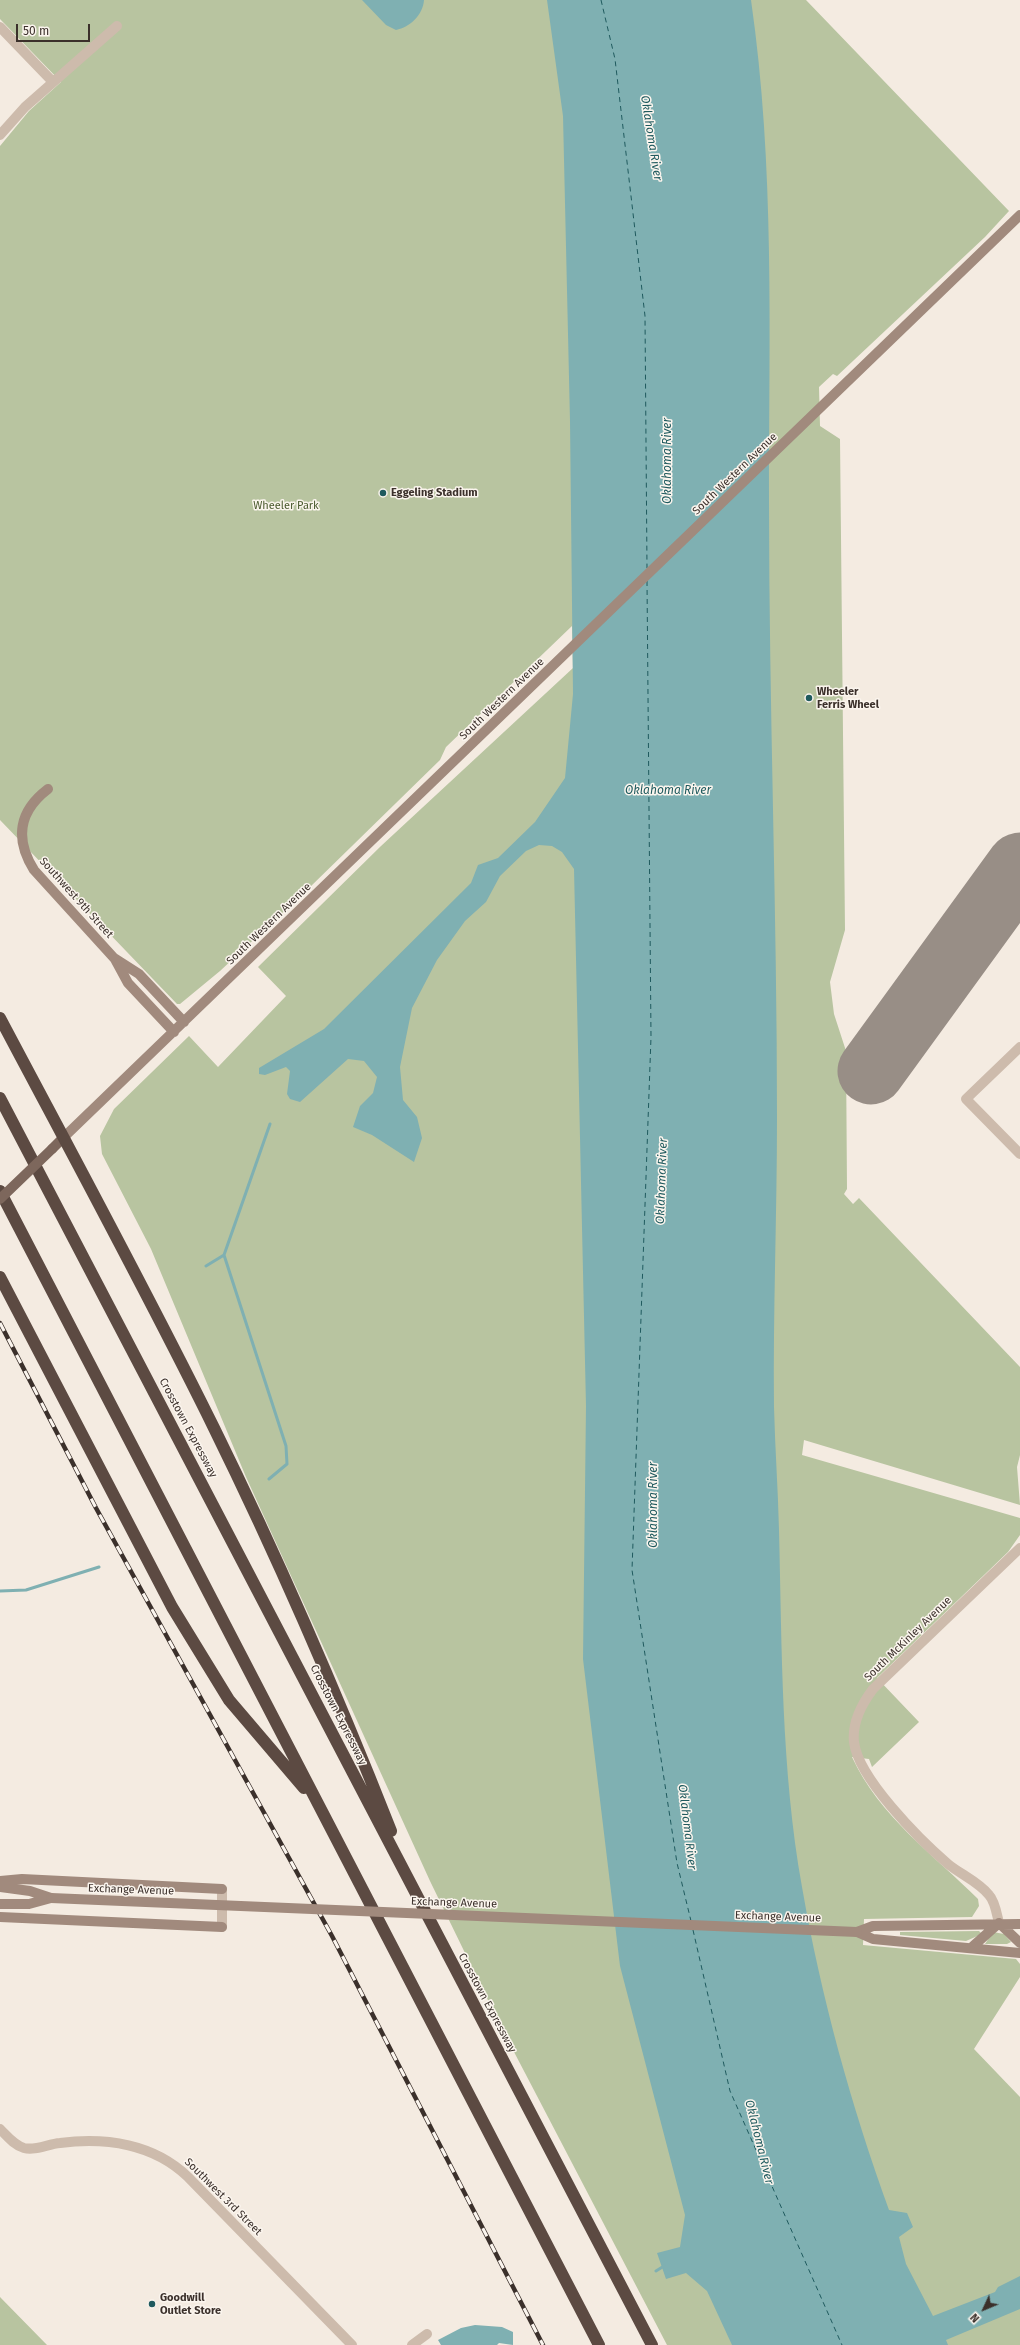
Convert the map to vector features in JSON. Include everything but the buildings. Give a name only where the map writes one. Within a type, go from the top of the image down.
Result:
[{"type":"highway","points":[[0,1018],[213,1426],[247,1496],[342,1706],[416,1895]]},
{"type":"highway","name":"Crosstown Expressway","points":[[0,1098],[652,2345]]},
{"type":"highway","points":[[0,1192],[258,1686],[316,1803],[599,2345]]},
{"type":"highway","points":[[0,1277],[172,1607],[196,1648],[229,1700],[316,1803]]},
{"type":"main road","name":"South Western Avenue","points":[[0,1199],[446,771],[1020,216]]},
{"type":"main road","name":"Southwest 9th Street","points":[[48,789],[34,800],[24,818],[22,838],[28,860],[34,870],[114,958],[128,983],[174,1032]]},
{"type":"main road","name":"Southwest 9th Street","points":[[114,958],[139,974],[184,1022]]},
{"type":"main road","points":[[0,1881],[22,1879],[222,1889]]},
{"type":"main road","name":"Exchange Avenue","points":[[0,1887],[30,1891],[51,1898],[857,1932],[873,1939],[1020,1953]]},
{"type":"main road","name":"Exchange Avenue","points":[[0,1904],[29,1904],[51,1898]]},
{"type":"main road","points":[[0,1917],[222,1927]]},
{"type":"main road","name":"Exchange Avenue","points":[[857,1932],[873,1926],[1000,1923],[1020,1924]]},
{"type":"main road","points":[[971,1948],[1000,1923],[1020,1943]]},
{"type":"street","points":[[0,135],[25,107],[117,26]]},
{"type":"street","points":[[0,27],[52,82]]},
{"type":"street","points":[[1020,1047],[966,1099],[1020,1154]]},
{"type":"street","name":"South McKinley Avenue","points":[[1000,1923],[990,1895],[948,1864],[912,1828],[876,1787],[865,1771],[854,1743],[854,1728],[865,1700],[896,1666],[1020,1548]]},
{"type":"street","points":[[222,1889],[222,1927]]},
{"type":"street","name":"Southwest 3rd Street","points":[[0,2129],[16,2145],[24,2148],[69,2142],[110,2143],[143,2149],[170,2162],[190,2178],[352,2345]]},
{"type":"street","points":[[412,2345],[427,2334]]},
{"type":"green space","name":"Wheeler Park","points":[[0,0],[806,0],[1009,211],[985,237],[837,376],[833,374],[819,387],[820,426],[840,439],[845,930],[830,982],[834,1014],[846,1051],[847,1189],[844,1194],[853,1204],[859,1198],[1020,1367],[1020,1455],[1017,1467],[1020,1505],[804,1440],[802,1455],[1020,1518],[1020,1535],[1008,1552],[877,1678],[919,1722],[872,1767],[869,1759],[852,1757],[863,1778],[892,1816],[978,1899],[979,1906],[972,1917],[864,1919],[863,1945],[1016,1959],[1020,1964],[1020,1977],[974,2049],[1020,2097],[1020,2345],[667,2345],[501,2027],[430,1881],[246,1477],[151,1249],[102,1154],[100,1136],[114,1109],[189,1036],[218,1067],[286,996],[258,967],[381,846],[573,668],[572,626],[446,747],[440,760],[308,889],[220,971],[180,1004],[177,1004],[0,820],[0,146],[29,111],[61,82],[0,19]]},
{"type":"green space","points":[[979,1931],[982,1934],[966,1941],[900,1935],[900,1932]]},
{"type":"green space","points":[[993,1932],[1004,1934],[1011,1942],[1007,1944],[985,1944]]},
{"type":"green space","points":[[0,2297],[47,2345],[0,2345]]},
{"type":"water","points":[[362,0],[424,0],[421,11],[415,20],[396,30],[386,25]]},
{"type":"water","name":"Oklahoma River","points":[[547,0],[751,0],[759,62],[764,125],[769,251],[769,579],[776,963],[777,1117],[774,1407],[779,1515],[782,1664],[786,1754],[795,1843],[818,1969],[838,2050],[850,2091],[889,2210],[907,2213],[913,2227],[899,2237],[906,2264],[933,2316],[995,2292],[998,2287],[1020,2276],[1020,2309],[946,2340],[948,2345],[732,2345],[707,2291],[686,2273],[666,2279],[657,2253],[680,2247],[685,2215],[620,1966],[583,1659],[586,1406],[574,869],[562,852],[552,846],[539,845],[526,851],[500,876],[486,902],[465,921],[437,960],[412,1008],[400,1067],[403,1100],[417,1117],[422,1138],[414,1162],[372,1135],[353,1127],[360,1106],[373,1093],[377,1077],[364,1061],[348,1059],[300,1102],[290,1099],[287,1094],[290,1071],[286,1067],[265,1075],[259,1074],[259,1068],[324,1029],[471,883],[478,865],[498,858],[535,822],[565,778],[573,694],[570,421],[563,116]]},
{"type":"water","points":[[475,2325],[502,2327],[513,2332],[513,2345],[499,2343],[497,2345],[441,2345],[438,2340],[461,2328]]},
{"type":"waterway","points":[[206,1266],[224,1255],[270,1124]]},
{"type":"waterway","points":[[224,1255],[286,1446],[287,1464],[269,1479]]},
{"type":"waterway","points":[[0,1591],[26,1590],[99,1567]]},
{"type":"waterway","points":[[656,2271],[664,2266]]},
{"type":"ferry route","points":[[601,0],[615,59],[645,316],[647,568]]},
{"type":"ferry route","points":[[647,581],[651,1037],[632,1570],[677,1863],[691,1921]]},
{"type":"ferry route","points":[[693,1930],[730,2091],[842,2345]]},
{"type":"runway","points":[[871,1071],[1020,866]]},
{"type":"railway","points":[[0,1323],[96,1508],[332,1936],[543,2345]]},
{"type":"place","name":"Eggeling Stadium","points":[[383,493]]},
{"type":"place","name":"Wheeler Ferris Wheel","points":[[809,698]]},
{"type":"place","name":"Goodwill Outlet Store","points":[[152,2304]]}]
